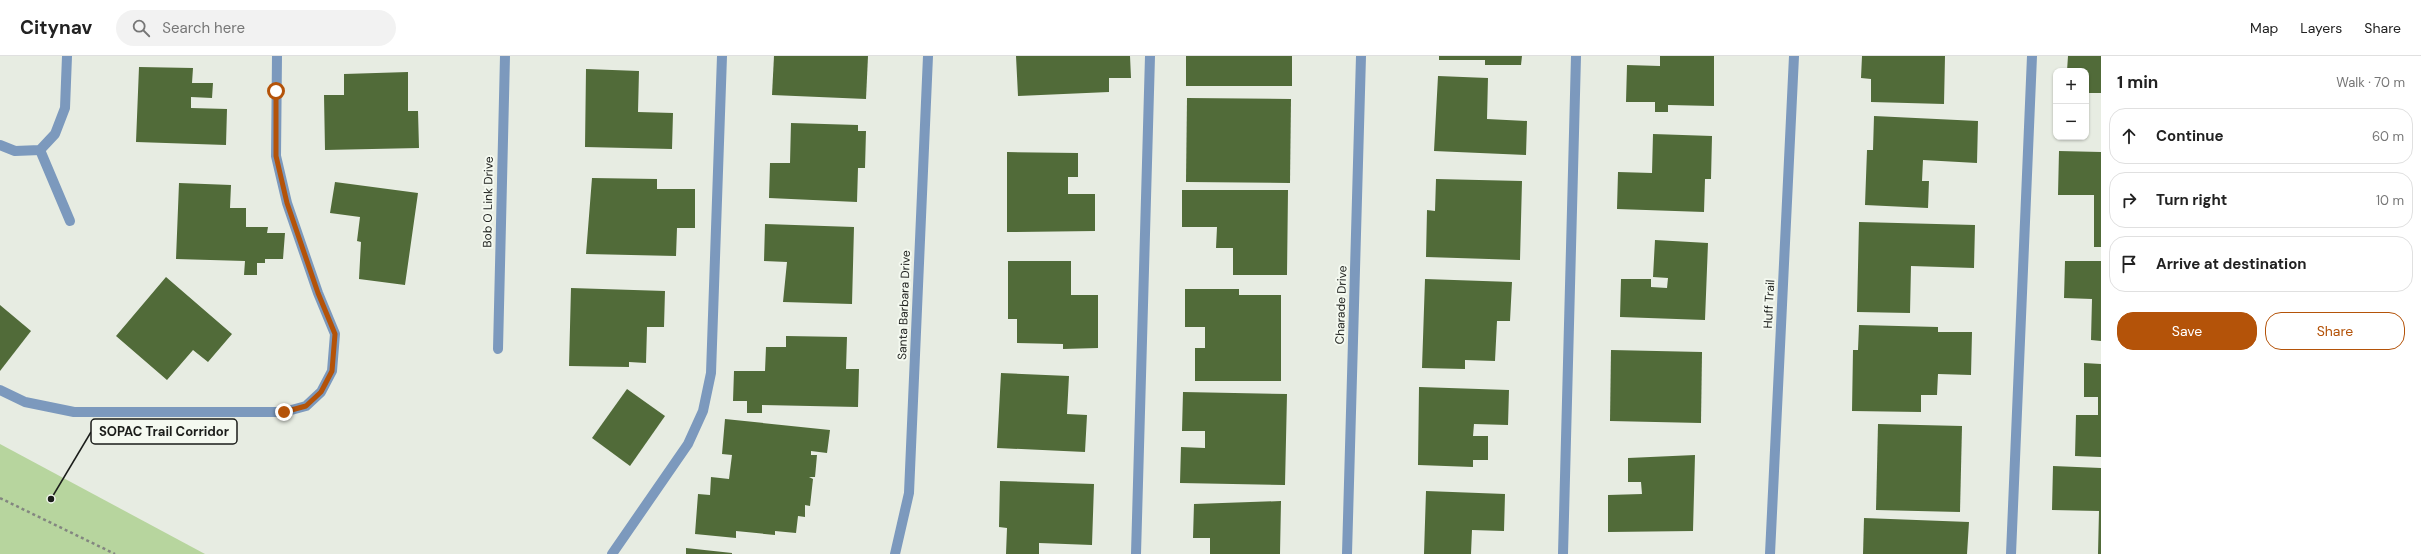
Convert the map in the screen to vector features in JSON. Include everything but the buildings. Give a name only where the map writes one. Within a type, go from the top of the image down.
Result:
[{"type":"street","points":[[0,145],[15,151],[40,150],[55,134],[65,108],[67,56]]},
{"type":"street","points":[[0,390],[25,402],[74,412],[284,412],[306,406],[321,392],[332,371],[335,334],[318,293],[287,203],[276,156],[277,56]]},
{"type":"street","name":"Bob O Link Drive","points":[[498,349],[505,56]]},
{"type":"street","points":[[612,554],[688,444],[703,411],[711,373],[722,56]]},
{"type":"street","name":"Santa Barbara Drive","points":[[895,554],[909,493],[928,56]]},
{"type":"street","points":[[1136,554],[1150,56]]},
{"type":"street","name":"Charade Drive","points":[[1348,554],[1361,56]]},
{"type":"street","points":[[1563,554],[1576,56]]},
{"type":"street","name":"Huff Trail","points":[[1770,554],[1794,56]]},
{"type":"street","points":[[2011,554],[2032,56]]},
{"type":"street","points":[[40,150],[70,221]]},
{"type":"path","points":[[0,498],[115,554]]},
{"type":"green space","points":[[0,444],[205,554],[0,554]]},
{"type":"place","name":"SOPAC Trail Corridor","points":[[51,499]]},
{"type":"route","points":[[276,91],[276,156],[287,203],[318,293],[335,334],[332,371],[321,392],[306,406],[284,412]]}]
